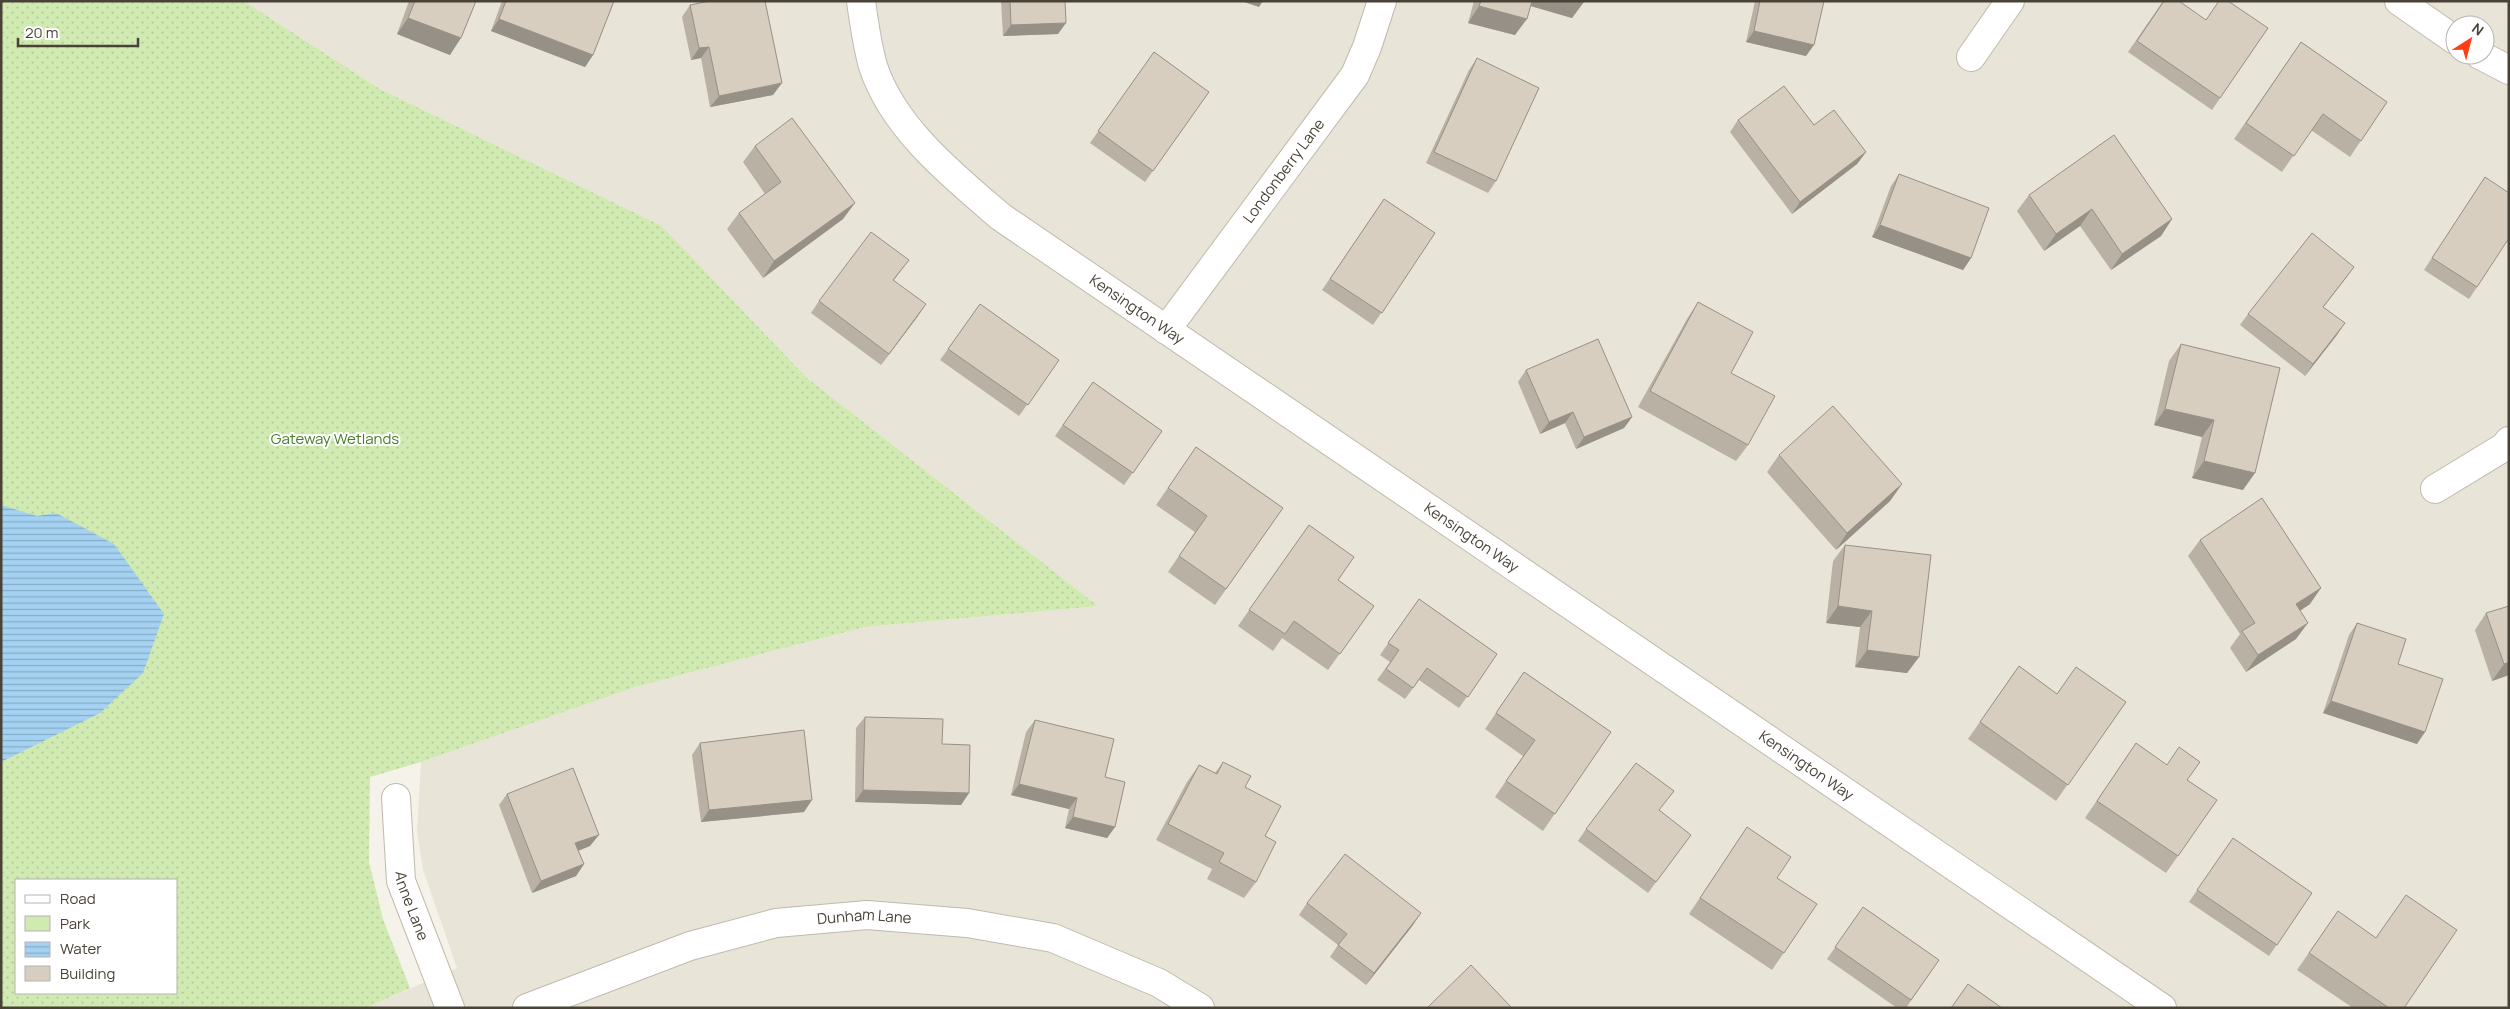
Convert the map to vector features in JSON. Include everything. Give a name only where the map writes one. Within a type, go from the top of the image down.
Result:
[{"type":"street","name":"Kensington Way","points":[[861,1],[874,67],[889,98],[914,136],[951,175],[1001,217],[2162,1008]]},
{"type":"street","name":"Londonberry Lane","points":[[1166,330],[1355,75],[1367,47],[1382,1]]},
{"type":"street","points":[[1972,57],[2010,1]]},
{"type":"street","points":[[2399,1],[2445,33]]},
{"type":"street","points":[[2495,63],[2509,70]]},
{"type":"street","points":[[2435,490],[2504,447],[2509,441]]},
{"type":"street","name":"Anne Lane","points":[[396,798],[401,881],[450,1008]]},
{"type":"street","name":"Dunham Lane","points":[[527,1008],[690,946],[776,923],[867,915],[967,923],[1053,938],[1159,983],[1200,1008]]},
{"type":"shaded area","points":[[244,1],[2509,1],[2509,1008],[366,1008],[457,968],[423,870],[417,831],[421,762],[635,687],[865,627],[1098,606],[806,377],[662,226],[380,89]]},
{"type":"green space","name":"Gateway Wetlands","points":[[1,1],[244,1],[380,89],[662,226],[806,377],[1098,606],[865,627],[635,687],[421,762],[370,777],[369,862],[383,919],[410,988],[366,1008],[1,1008]]},
{"type":"water","points":[[1,505],[37,516],[56,513],[114,544],[164,614],[143,673],[100,713],[1,762]]},
{"type":"building","points":[[415,1],[476,1],[461,38],[408,18]]},
{"type":"building","points":[[506,1],[614,1],[593,55],[499,19]]},
{"type":"building","points":[[710,1],[765,1],[782,83],[719,96],[709,47],[699,48],[690,5]]},
{"type":"building","points":[[1010,1],[1065,1],[1066,23],[1011,25]]},
{"type":"building","points":[[1481,1],[1532,1],[1527,19],[1479,6]]},
{"type":"building","points":[[1760,1],[1824,1],[1814,45],[1754,31]]},
{"type":"building","points":[[2164,1],[2179,1],[2206,20],[2219,1],[2228,1],[2268,28],[2220,98],[2137,41]]},
{"type":"building","points":[[2301,42],[2387,102],[2361,141],[2323,114],[2294,156],[2246,123]]},
{"type":"building","points":[[1154,52],[1209,92],[1153,171],[1098,131]]},
{"type":"building","points":[[1477,58],[1539,88],[1496,181],[1434,152]]},
{"type":"building","points":[[1784,86],[1814,125],[1834,110],[1866,152],[1800,202],[1738,120]]},
{"type":"building","points":[[792,118],[855,203],[774,261],[739,213],[781,182],[755,146]]},
{"type":"building","points":[[2114,135],[2172,219],[2122,254],[2092,209],[2056,234],[2029,195]]},
{"type":"building","points":[[1899,174],[1989,208],[1971,258],[1880,225]]},
{"type":"building","points":[[2485,177],[2509,193],[2509,238],[2477,287],[2432,258]]},
{"type":"building","points":[[1384,199],[1435,233],[1382,313],[1330,279]]},
{"type":"building","points":[[871,232],[909,260],[893,280],[926,304],[889,354],[819,301]]},
{"type":"building","points":[[2312,233],[2354,267],[2323,307],[2345,323],[2313,364],[2248,314]]},
{"type":"building","points":[[1698,302],[1753,332],[1731,373],[1775,396],[1748,445],[1650,391]]},
{"type":"building","points":[[980,304],[1059,360],[1028,405],[948,349]]},
{"type":"building","points":[[1598,339],[1632,417],[1584,437],[1573,412],[1549,422],[1526,370]]},
{"type":"building","points":[[2181,344],[2280,368],[2255,473],[2204,461],[2214,420],[2165,409]]},
{"type":"building","points":[[1093,382],[1162,431],[1133,473],[1063,425]]},
{"type":"building","points":[[1833,406],[1902,484],[1847,533],[1779,455]]},
{"type":"building","points":[[1196,447],[1283,508],[1226,589],[1179,556],[1207,516],[1168,488]]},
{"type":"building","points":[[2262,498],[2321,588],[2296,604],[2308,623],[2258,655],[2242,631],[2255,623],[2200,540]]},
{"type":"building","points":[[1309,525],[1354,557],[1338,580],[1374,606],[1340,654],[1294,621],[1285,634],[1249,610]]},
{"type":"building","points":[[1845,545],[1931,555],[1919,657],[1867,650],[1872,611],[1838,606]]},
{"type":"building","points":[[1419,599],[1497,654],[1468,697],[1427,668],[1413,688],[1386,669],[1399,650],[1388,643]]},
{"type":"building","points":[[2509,606],[2509,662],[2504,664],[2486,613]]},
{"type":"building","points":[[2357,623],[2406,639],[2398,664],[2443,679],[2425,732],[2331,701]]},
{"type":"building","points":[[2019,666],[2057,694],[2076,667],[2126,702],[2068,785],[1980,722]]},
{"type":"building","points":[[1524,672],[1611,732],[1555,814],[1506,781],[1535,740],[1496,713]]},
{"type":"building","points":[[865,717],[943,719],[942,744],[970,745],[969,793],[863,790]]},
{"type":"building","points":[[1035,720],[1114,739],[1105,777],[1125,782],[1115,827],[1073,817],[1077,798],[1019,784]]},
{"type":"building","points":[[804,730],[812,800],[709,810],[700,743]]},
{"type":"building","points":[[2136,743],[2167,765],[2179,747],[2200,762],[2187,780],[2217,800],[2178,856],[2097,801]]},
{"type":"building","points":[[1223,762],[1251,776],[1245,787],[1281,806],[1265,836],[1276,842],[1256,882],[1219,862],[1224,853],[1168,824],[1199,765],[1217,774]]},
{"type":"building","points":[[1636,763],[1674,791],[1659,810],[1691,835],[1656,882],[1586,829]]},
{"type":"building","points":[[573,768],[599,835],[575,843],[584,864],[541,881],[507,794]]},
{"type":"building","points":[[1747,827],[1791,857],[1777,878],[1817,904],[1784,953],[1700,898]]},
{"type":"building","points":[[2233,838],[2312,893],[2277,945],[2197,890]]},
{"type":"building","points":[[1345,854],[1421,913],[1374,973],[1338,945],[1347,934],[1307,903]]},
{"type":"building","points":[[2406,895],[2457,930],[2404,1008],[2389,1008],[2309,953],[2338,911],[2376,938]]},
{"type":"building","points":[[1863,907],[1939,960],[1911,1000],[1835,947]]},
{"type":"building","points":[[1471,965],[1512,1008],[1427,1008]]},
{"type":"building","points":[[1968,984],[2002,1008],[1951,1008]]}]
